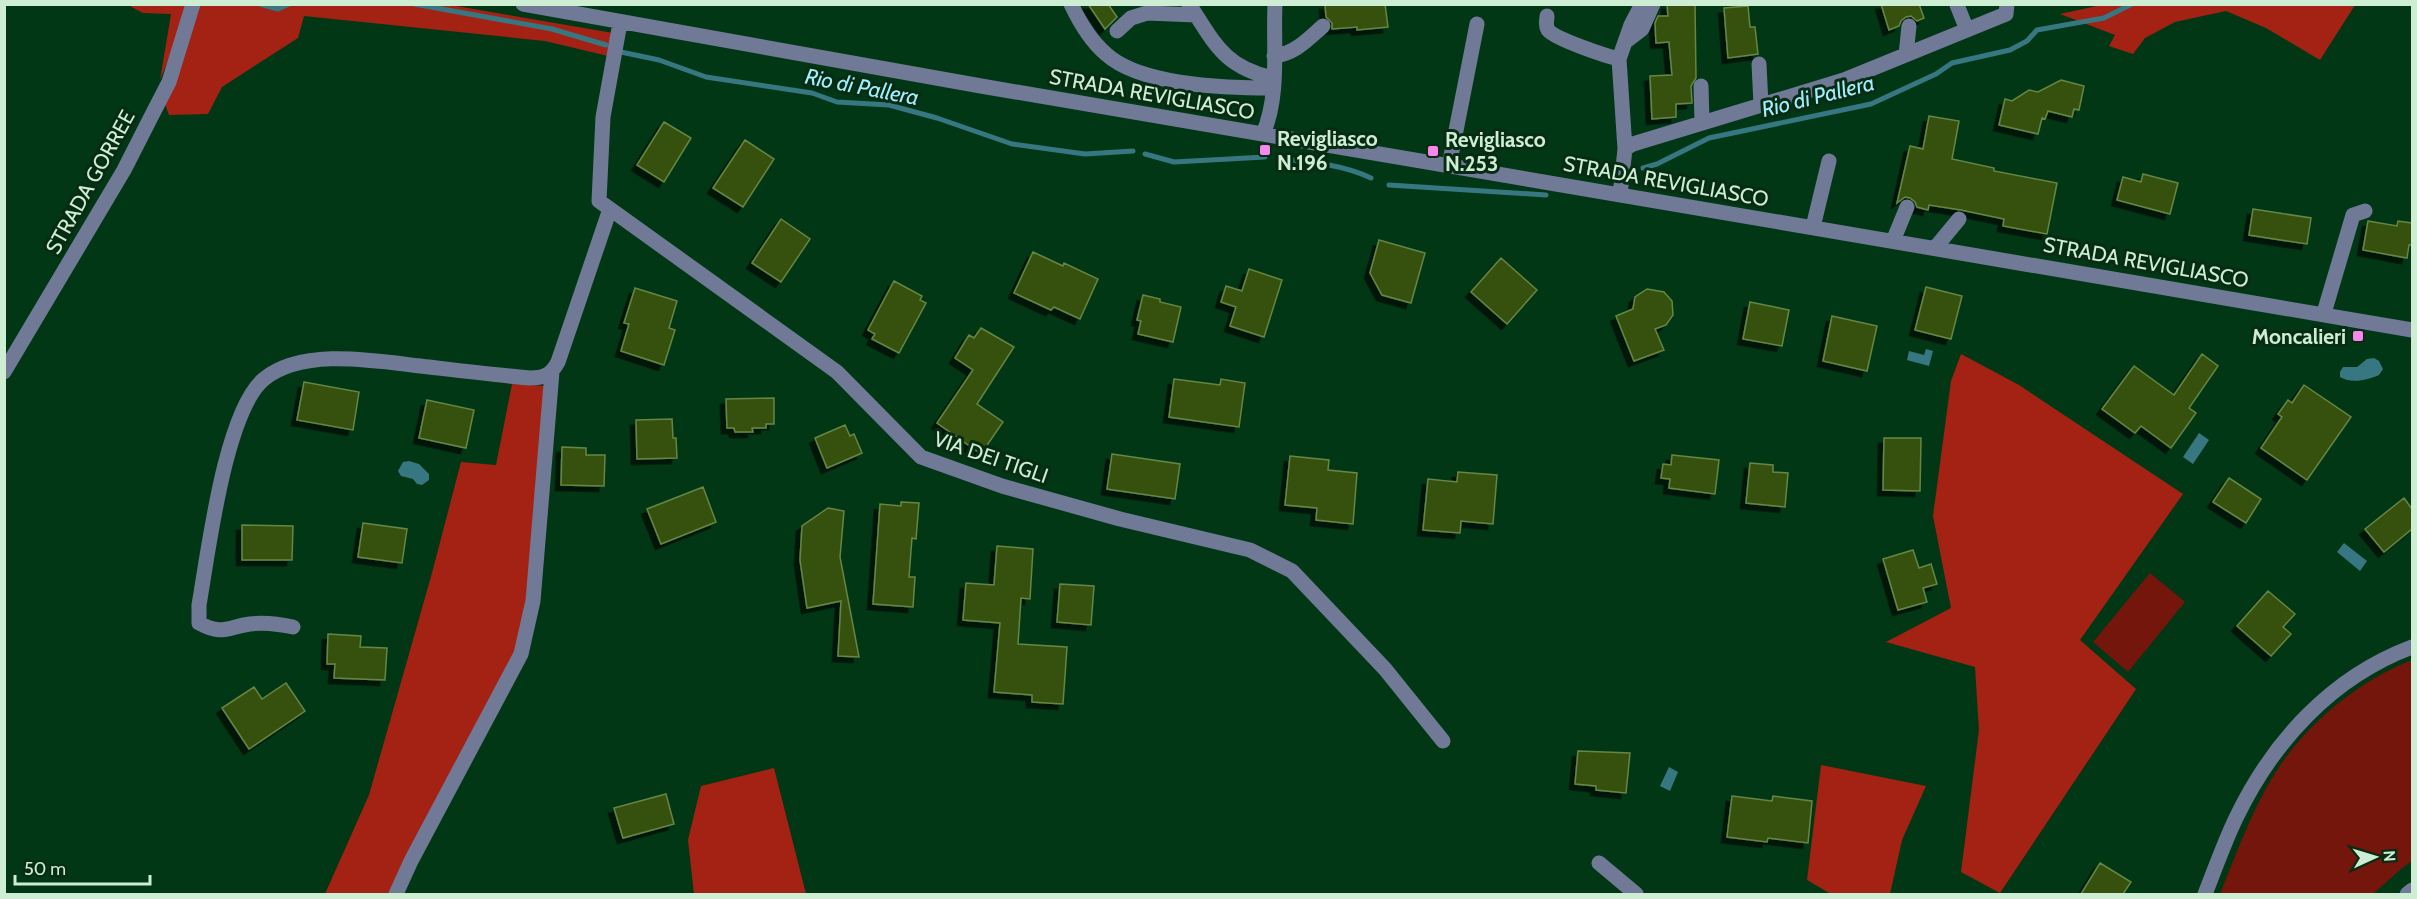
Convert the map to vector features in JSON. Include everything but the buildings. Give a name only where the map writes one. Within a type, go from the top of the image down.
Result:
[{"type":"street","name":"STRADA GORREE","points":[[4,372],[124,170],[169,82],[193,4]]},
{"type":"street","name":"STRADA REVIGLIASCO","points":[[524,4],[620,23],[1449,166],[2324,313],[2412,330]]},
{"type":"street","points":[[1071,4],[1106,55],[1145,75],[1206,85],[1273,83]]},
{"type":"street","points":[[1263,134],[1269,120],[1273,83],[1275,4]]},
{"type":"street","points":[[1620,195],[1625,149],[1619,59],[1631,25],[1642,4]]},
{"type":"street","points":[[1625,42],[1642,29],[1653,4]]},
{"type":"street","points":[[1957,5],[1967,30]]},
{"type":"street","points":[[1625,149],[1633,144],[1702,122],[1844,80],[1967,30],[2007,9]]},
{"type":"street","points":[[1117,31],[1131,18],[1148,13],[1192,10],[1221,50],[1237,66],[1273,83]]},
{"type":"street","points":[[1547,16],[1546,26],[1550,32],[1584,48],[1619,59]]},
{"type":"street","points":[[293,627],[271,622],[248,624],[227,631],[209,628],[200,623],[200,605],[219,491],[235,430],[247,401],[264,380],[285,367],[302,363],[345,359],[530,378],[543,378],[552,372],[558,362],[610,209],[600,201],[603,117],[620,23]]},
{"type":"street","points":[[1449,166],[1476,24]]},
{"type":"street","points":[[1274,56],[1286,55],[1294,51],[1323,26]]},
{"type":"street","points":[[1906,55],[1909,26]]},
{"type":"street","points":[[1759,64],[1761,105]]},
{"type":"street","points":[[1701,86],[1702,122]]},
{"type":"street","points":[[1813,227],[1829,161]]},
{"type":"street","points":[[1893,241],[1907,207]]},
{"type":"street","name":"VIA DEI TIGLI","points":[[610,209],[837,372],[921,457],[1002,486],[1110,516],[1251,549],[1292,572],[1384,669],[1443,741]]},
{"type":"street","points":[[2324,313],[2353,214],[2365,211]]},
{"type":"street","points":[[1935,248],[1959,219]]},
{"type":"street","points":[[396,894],[411,861],[521,654],[533,601],[552,372]]},
{"type":"street","points":[[2205,894],[2236,817],[2274,751],[2310,711],[2349,678],[2412,647]]},
{"type":"street","points":[[1599,863],[1636,894]]},
{"type":"street","points":[[2407,894],[2412,890]]},
{"type":"shaded area","points":[[2106,4],[2355,5],[2320,60],[2266,28],[2226,11],[2175,22],[2145,38],[2133,54],[2109,46],[2115,35],[2060,14]]},
{"type":"shaded area","points":[[128,5],[187,5],[179,33],[160,80],[171,14],[143,13]]},
{"type":"shaded area","points":[[198,5],[450,5],[613,33],[608,56],[545,41],[304,16],[298,38],[222,87],[208,114],[169,115],[164,102]]},
{"type":"shaded area","points":[[1961,354],[2019,385],[2183,494],[2080,640],[2136,689],[2000,893],[1961,872],[1979,730],[1975,667],[1886,642],[1951,608],[1933,516],[1951,381]]},
{"type":"shaded area","points":[[512,384],[545,386],[527,596],[517,650],[389,894],[325,894],[369,795],[461,462],[496,465]]},
{"type":"shaded area","points":[[2150,573],[2185,602],[2128,672],[2093,642]]},
{"type":"shaded area","points":[[2412,660],[2412,861],[2373,894],[2220,894],[2249,824],[2266,789],[2286,757],[2312,727],[2343,700],[2376,677]]},
{"type":"shaded area","points":[[1821,765],[1926,786],[1902,840],[1890,894],[1831,894],[1807,880]]},
{"type":"shaded area","points":[[774,768],[806,894],[694,894],[688,840],[701,786]]},
{"type":"water","points":[[1926,349],[1933,351],[1929,366],[1907,360],[1909,351],[1924,355]]},
{"type":"water","points":[[2374,358],[2379,361],[2383,369],[2379,375],[2354,381],[2340,377],[2343,367],[2357,367],[2367,359]]},
{"type":"water","points":[[2199,433],[2209,440],[2193,464],[2183,457]]},
{"type":"water","points":[[403,462],[419,464],[429,474],[429,480],[422,485],[417,484],[413,479],[401,476],[398,471]]},
{"type":"water","points":[[2344,543],[2367,561],[2360,571],[2337,552]]},
{"type":"water","points":[[1669,767],[1678,772],[1670,791],[1660,786]]},
{"type":"waterway","name":"Rio di Pallera","points":[[260,4],[278,9],[289,4]]},
{"type":"waterway","name":"Rio di Pallera","points":[[414,4],[552,29],[606,45]]},
{"type":"waterway","name":"Rio di Pallera","points":[[1643,168],[1657,164],[1709,138],[1871,104],[1936,74],[1952,63],[2010,50],[2027,41],[2037,30],[2104,18],[2132,4]]},
{"type":"waterway","name":"Rio di Pallera","points":[[621,52],[659,60],[706,77],[812,93],[837,102],[889,105],[937,118],[1012,144],[1085,154],[1133,151]]},
{"type":"waterway","name":"Rio di Pallera","points":[[1145,154],[1174,162],[1265,157]]},
{"type":"waterway","name":"Rio di Pallera","points":[[1282,159],[1338,167],[1371,178]]},
{"type":"waterway","name":"Rio di Pallera","points":[[1389,185],[1546,195]]},
{"type":"place","name":"Revigliasco N.196","points":[[1265,150]]},
{"type":"place","name":"Revigliasco N.253","points":[[1433,151]]},
{"type":"place","name":"Moncalieri","points":[[2358,336]]}]
